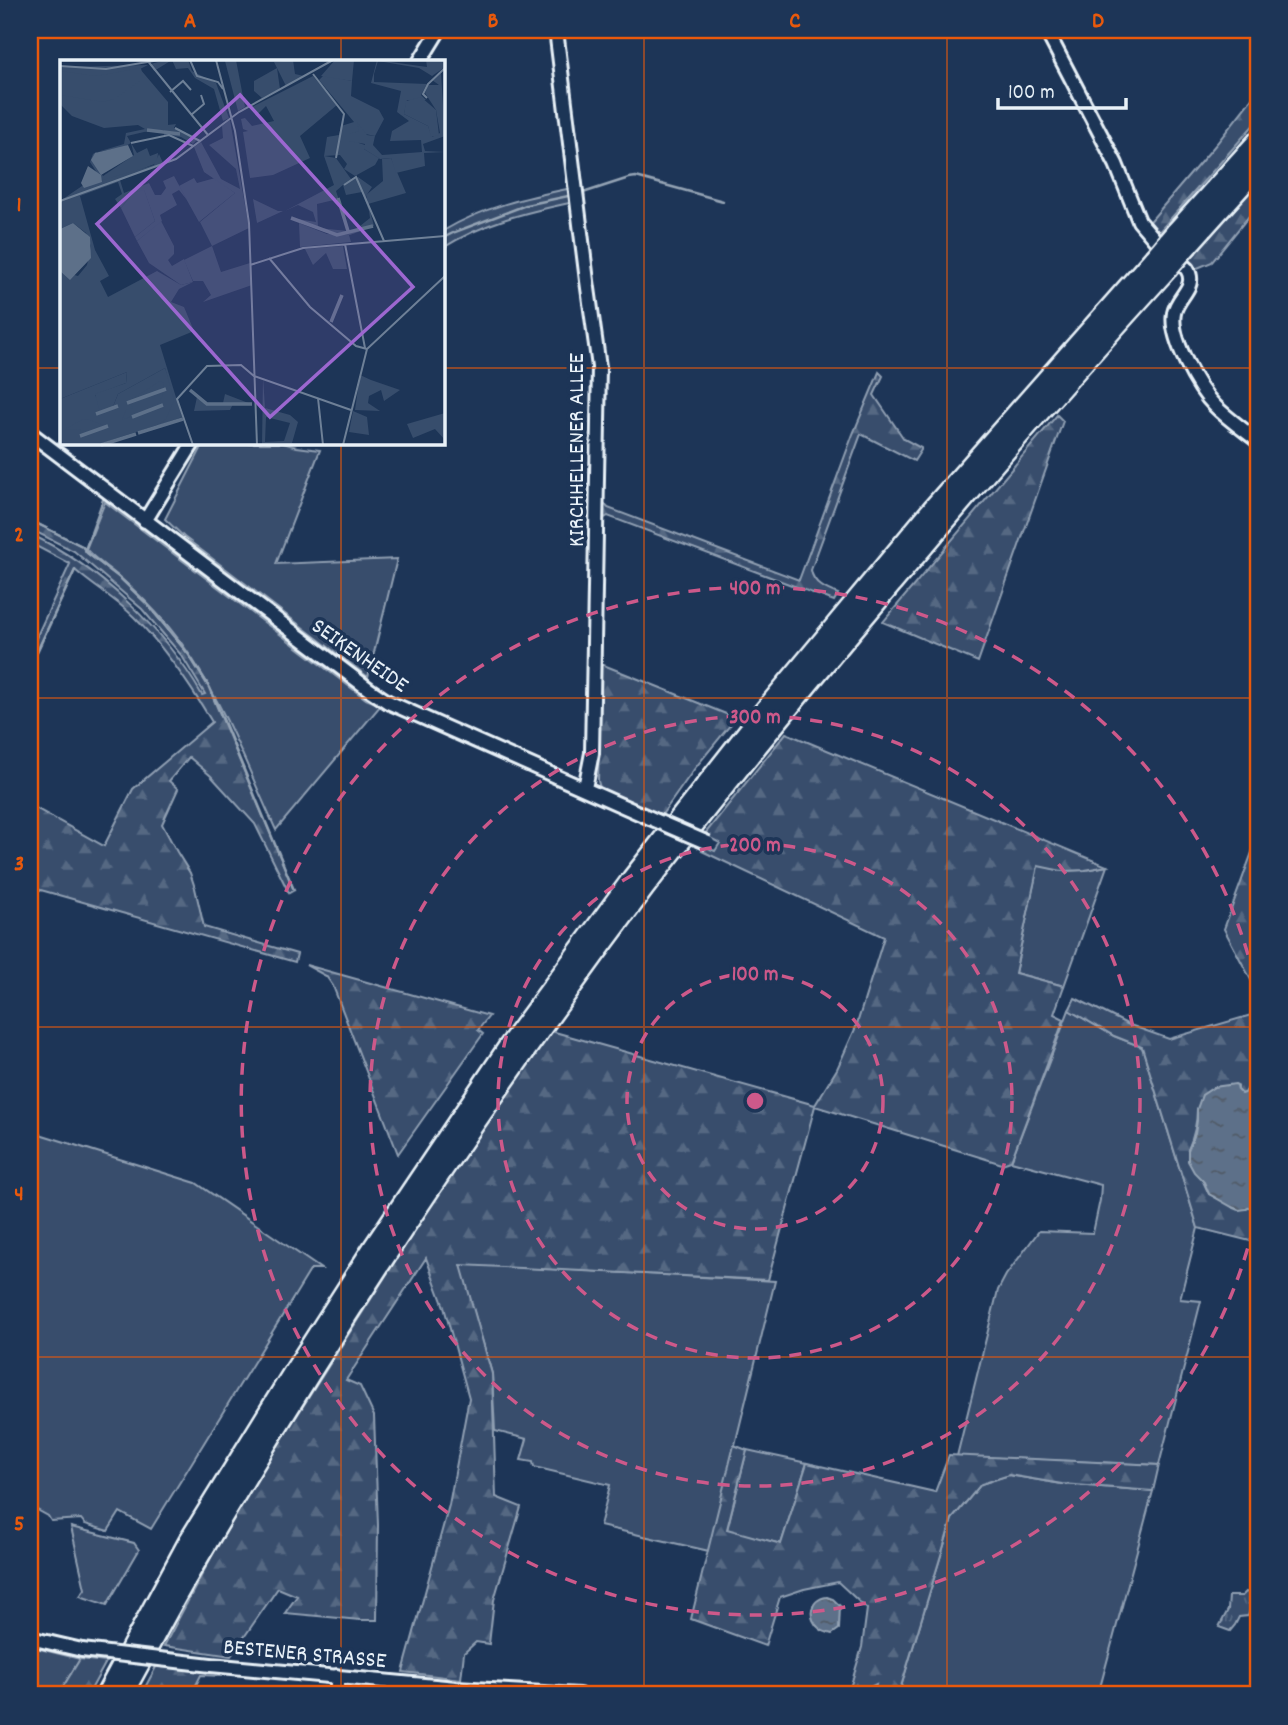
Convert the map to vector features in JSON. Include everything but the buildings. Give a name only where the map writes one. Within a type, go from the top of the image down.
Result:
[{"type":"highway","points":[[1182,239],[1258,141]]},
{"type":"highway","points":[[106,1695],[189,1541],[373,1248],[509,1046],[632,879],[761,715],[935,506],[1182,239],[1258,167]]},
{"type":"highway","points":[[122,1695],[189,1572],[385,1256],[524,1054],[645,887],[773,725],[1160,263]]},
{"type":"street","points":[[421,60],[439,30]]},
{"type":"street","name":"KIRCHHELLENER ALLEE","points":[[556,30],[599,367],[592,752],[585,789]]},
{"type":"street","points":[[1046,30],[1116,164],[1141,226],[1190,273],[1190,286],[1178,302],[1173,317],[1176,337],[1190,370],[1213,404],[1258,441]]},
{"type":"street","name":"SEIKENHEIDE","points":[[30,433],[388,702],[708,843]]},
{"type":"street","points":[[145,521],[192,444]]},
{"type":"street","name":"BESTENER STRASSE","points":[[30,1638],[82,1650],[211,1665],[460,1690],[579,1695]]},
{"type":"street","points":[[337,1676],[337,1695]]},
{"type":"green space","points":[[1258,91],[1258,120],[1157,234],[1147,225]]},
{"type":"green space","points":[[1258,183],[1258,205],[1212,262],[1195,269],[1188,261]]},
{"type":"green space","points":[[572,188],[574,202],[490,225],[444,247],[444,230],[474,215],[538,195]]},
{"type":"green space","points":[[879,372],[883,376],[874,395],[904,439],[921,450],[914,461],[861,434],[811,570],[818,583],[838,594],[834,601],[608,516],[603,519],[603,502],[608,508],[799,580]]},
{"type":"green space","points":[[1057,415],[1063,421],[978,662],[883,622]]},
{"type":"green space","points":[[203,444],[286,444],[320,450],[276,564],[397,559],[368,677],[184,537],[165,519]]},
{"type":"green space","points":[[105,502],[366,699],[381,705],[276,830],[229,725],[186,649],[145,600],[86,549]]},
{"type":"green space","points":[[30,520],[82,546],[87,553],[121,579],[147,604],[189,655],[209,688],[294,890],[289,893],[255,824],[211,776],[189,757],[169,781],[178,789],[162,824],[190,873],[204,927],[297,954],[295,962],[30,887],[30,805],[104,846],[133,789],[212,722],[156,641],[120,604],[75,570],[30,666],[30,651],[70,564],[30,543],[30,534],[80,564],[128,602],[169,647],[202,695],[205,694],[182,656],[142,609],[74,551],[30,529]]},
{"type":"green space","points":[[601,664],[736,718],[695,768],[661,816],[601,791],[598,781]]},
{"type":"green space","points":[[786,733],[1107,866],[1062,871],[1038,866],[1015,973],[1064,986],[1054,1014],[1064,1019],[1011,1161],[1002,1164],[815,1106],[768,1280],[461,1265],[492,1374],[496,1497],[521,1507],[494,1600],[489,1644],[476,1642],[464,1653],[461,1679],[403,1672],[449,1505],[469,1398],[444,1307],[426,1258],[346,1380],[360,1386],[374,1416],[378,1525],[377,1620],[285,1613],[297,1596],[278,1588],[231,1656],[164,1646],[232,1518],[425,1214],[551,1031],[815,1105],[837,1069],[856,1027],[884,937],[702,851],[705,847],[715,851],[720,843],[704,835]]},
{"type":"green space","points":[[1258,836],[1258,993],[1224,929]]},
{"type":"green space","points":[[1038,865],[1062,871],[1107,866],[1064,986],[1015,973]]},
{"type":"green space","points":[[306,965],[489,1016],[478,1030],[483,1034],[398,1154],[333,986],[326,976]]},
{"type":"green space","points":[[1075,998],[1127,1024],[1169,1039],[1258,1013],[1258,1084],[1250,1085],[1242,1094],[1238,1087],[1197,1109],[1195,1130],[1188,1150],[1209,1194],[1246,1209],[1258,1200],[1258,1243],[1198,1228],[1142,1047],[1114,1036],[1069,1010]]},
{"type":"green space","points":[[1069,1010],[1114,1036],[1142,1047],[1198,1228],[1180,1299],[1201,1301],[1159,1465],[957,1456],[998,1290],[1006,1275],[1039,1231],[1093,1233],[1101,1185],[1011,1161]]},
{"type":"green space","points":[[30,1131],[196,1183],[321,1269],[311,1269],[151,1529],[120,1512],[108,1531],[85,1524],[81,1519],[51,1521],[48,1516],[30,1506]]},
{"type":"green space","points":[[460,1264],[775,1281],[709,1551],[600,1526],[610,1485],[534,1467],[533,1462],[521,1460],[527,1439],[495,1431],[492,1374]]},
{"type":"green space","points":[[734,1445],[747,1450],[727,1529],[781,1544],[807,1463],[935,1492],[949,1455],[1159,1465],[1153,1491],[1062,1484],[1009,1475],[981,1484],[952,1519],[900,1690],[913,1695],[874,1695],[876,1684],[854,1695],[848,1695],[862,1647],[867,1609],[838,1582],[780,1597],[765,1646],[691,1619]]},
{"type":"green space","points":[[747,1450],[807,1463],[781,1544],[727,1530]]},
{"type":"green space","points":[[1009,1475],[1062,1484],[1153,1491],[1098,1695],[913,1695],[900,1690],[952,1519],[981,1484]]},
{"type":"green space","points":[[71,1527],[134,1543],[139,1550],[107,1605],[80,1596],[85,1589]]},
{"type":"green space","points":[[1246,1592],[1257,1596],[1248,1616],[1239,1617],[1230,1631],[1219,1627],[1228,1610],[1229,1596],[1242,1596]]},
{"type":"green space","points":[[32,1647],[80,1659],[58,1695],[30,1695]]},
{"type":"green space","points":[[80,1659],[106,1662],[88,1695],[58,1695]]},
{"type":"green space","points":[[157,1665],[223,1671],[222,1676],[201,1675],[191,1695],[141,1695]]},
{"type":"water","points":[[1235,1084],[1242,1094],[1250,1085],[1258,1084],[1258,1200],[1253,1206],[1239,1210],[1209,1194],[1204,1182],[1188,1161],[1188,1150],[1195,1134],[1197,1109],[1202,1095],[1214,1087]]},
{"type":"water","points":[[827,1597],[840,1606],[839,1629],[832,1634],[820,1629],[812,1615],[816,1601]]},
{"type":"waterway","points":[[583,193],[636,177],[723,201]]},
{"type":"waterway","points":[[444,238],[526,205],[573,195]]},
{"type":"waterway","points":[[85,550],[104,497]]},
{"type":"waterway","points":[[30,520],[82,546],[87,553],[121,579],[147,604],[189,655],[210,688],[294,890]]},
{"type":"waterway","points":[[30,667],[75,570]]}]
